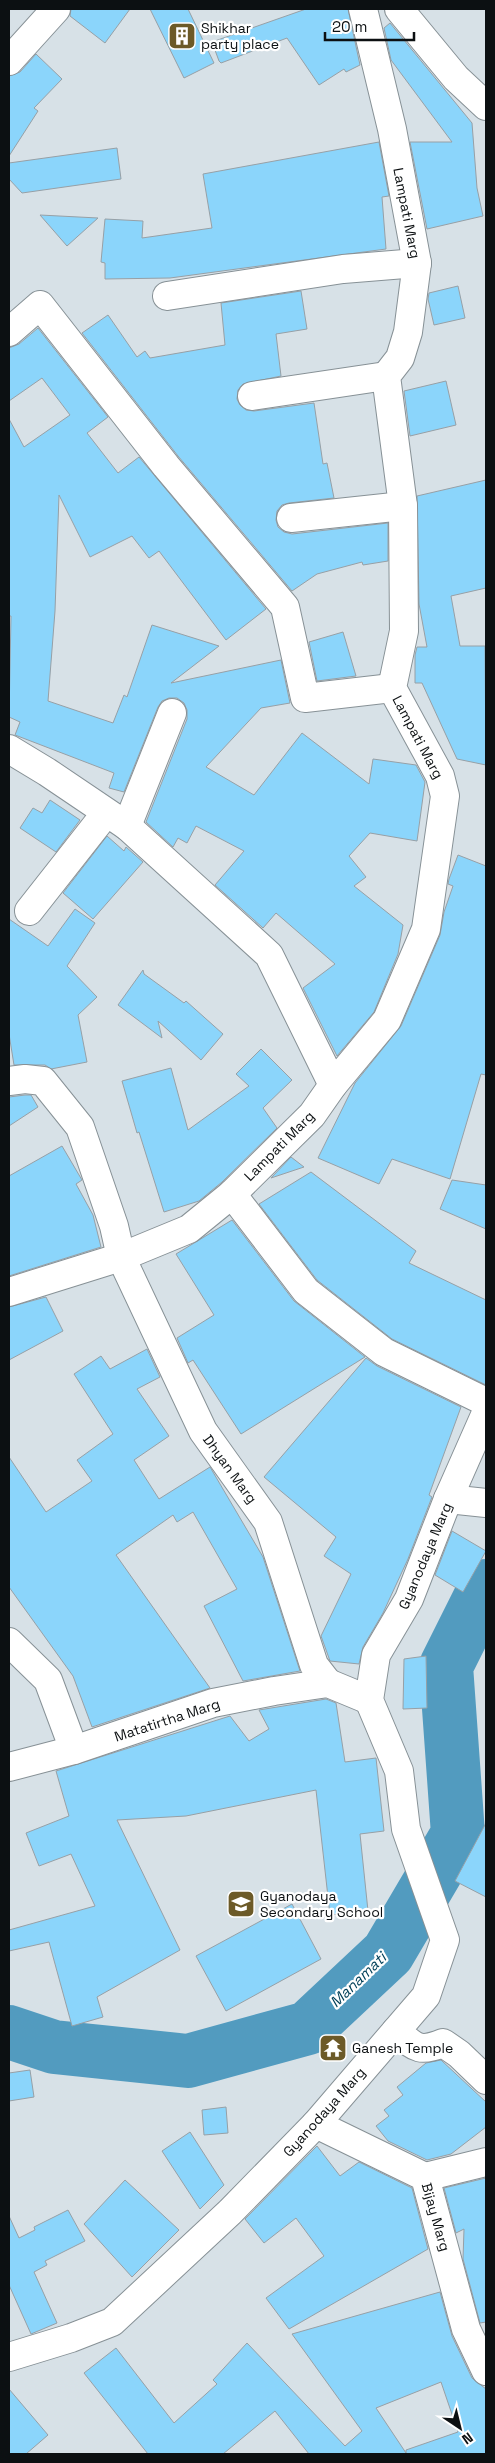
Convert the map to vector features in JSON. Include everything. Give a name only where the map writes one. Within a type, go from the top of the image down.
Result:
[{"type":"street","points":[[9,61],[56,9]]},
{"type":"street","name":"Lampati Marg","points":[[9,1292],[121,1257],[189,1229],[232,1194],[312,1115],[333,1085],[387,1020],[426,929],[445,796],[440,776],[392,688],[404,631],[403,506],[386,376],[400,358],[408,332],[418,264],[392,129],[363,9]]},
{"type":"street","points":[[399,9],[456,78],[486,106]]},
{"type":"street","points":[[167,296],[343,269],[418,264]]},
{"type":"street","points":[[9,332],[40,305],[166,466],[285,607],[305,698],[392,688]]},
{"type":"street","points":[[252,396],[386,376]]},
{"type":"street","points":[[291,518],[403,506]]},
{"type":"street","points":[[30,911],[116,820],[172,713]]},
{"type":"street","points":[[9,749],[47,772],[116,820],[269,954],[333,1085]]},
{"type":"street","name":"Dhyan Marg","points":[[9,1081],[25,1079],[43,1081],[80,1128],[114,1226],[121,1257],[203,1431],[268,1522],[314,1665],[328,1683]]},
{"type":"street","points":[[232,1194],[306,1291],[384,1352],[486,1402]]},
{"type":"street","name":"Gyanodaya Marg","points":[[9,2357],[71,2338],[112,2322],[230,2212],[316,2124],[426,1996],[445,1940],[406,1829],[399,1771],[368,1700],[376,1655],[409,1599],[448,1499],[486,1413]]},
{"type":"street","points":[[448,1499],[486,1504]]},
{"type":"street","points":[[9,1642],[48,1680],[74,1750]]},
{"type":"street","points":[[328,1683],[368,1700]]},
{"type":"street","name":"Matatirtha Marg","points":[[9,1767],[74,1750],[213,1703],[328,1683]]},
{"type":"street","points":[[396,2031],[417,2048],[429,2048],[443,2043],[459,2054],[486,2080]]},
{"type":"street","name":"Bijay Marg","points":[[316,2124],[425,2177],[466,2329],[486,2371]]},
{"type":"street","points":[[425,2177],[486,2162]]},
{"type":"building","points":[[71,9],[130,9],[105,43],[70,16]]},
{"type":"building","name":"Shikhar party place","points":[[150,9],[188,9],[214,63],[184,78]]},
{"type":"building","points":[[306,9],[348,9],[360,65],[346,72],[344,69],[319,85],[287,38],[221,63],[219,61],[212,42]]},
{"type":"building","points":[[390,23],[472,123],[477,188],[483,216],[427,229],[410,142],[452,142],[391,60],[384,28]]},
{"type":"building","points":[[36,54],[62,79],[34,108],[38,111],[9,156],[9,76],[20,72]]},
{"type":"building","points":[[379,142],[389,196],[382,197],[386,249],[170,278],[105,279],[105,263],[101,262],[105,219],[143,221],[142,238],[212,228],[203,174]]},
{"type":"building","points":[[117,148],[121,179],[22,193],[9,179],[9,163]]},
{"type":"building","points":[[40,215],[98,218],[67,246]]},
{"type":"building","points":[[458,286],[465,318],[434,325],[428,299],[429,293]]},
{"type":"building","points":[[301,291],[307,329],[276,334],[281,376],[243,384],[238,390],[237,399],[246,410],[254,411],[314,403],[323,464],[327,463],[334,498],[282,505],[277,511],[276,520],[278,527],[284,532],[292,534],[388,523],[388,561],[363,565],[362,562],[317,574],[292,591],[178,456],[82,333],[108,315],[137,357],[145,351],[150,358],[225,345],[221,303]]},
{"type":"building","points":[[38,328],[108,417],[87,433],[118,473],[139,457],[266,609],[226,640],[159,551],[149,558],[132,536],[90,557],[59,495],[55,611],[48,701],[113,723],[124,695],[127,697],[152,625],[219,646],[171,683],[281,660],[290,703],[261,708],[206,767],[254,795],[302,733],[369,784],[373,759],[416,765],[425,782],[417,841],[370,833],[349,856],[366,877],[354,886],[403,925],[398,954],[374,1012],[337,1056],[303,988],[335,964],[276,913],[263,928],[215,885],[244,851],[196,826],[187,843],[178,838],[173,847],[146,822],[187,719],[187,710],[184,703],[177,698],[169,698],[162,701],[124,792],[109,788],[114,773],[15,735],[20,722],[9,717],[11,616],[9,616],[9,419],[24,447],[70,415],[42,378],[9,401],[9,348],[19,344]]},
{"type":"building","points":[[446,381],[456,425],[410,436],[404,391]]},
{"type":"building","points":[[486,480],[486,588],[451,596],[460,646],[485,646],[486,765],[457,759],[422,683],[415,683],[415,655],[417,647],[427,647],[419,604],[417,496]]},
{"type":"building","points":[[343,632],[356,676],[317,681],[309,642]]},
{"type":"building","points":[[50,800],[80,820],[56,852],[20,828],[33,808],[42,813]]},
{"type":"building","points":[[107,836],[124,851],[126,847],[143,862],[93,919],[63,893]]},
{"type":"building","points":[[458,855],[486,866],[486,1075],[481,1074],[450,1179],[392,1159],[379,1184],[318,1158],[355,1083],[401,1026],[440,935],[444,912],[453,886],[448,884],[449,879]]},
{"type":"building","points":[[75,909],[95,923],[67,966],[97,997],[78,1015],[87,1062],[51,1069],[45,1065],[14,1065],[9,1034],[9,919],[48,946]]},
{"type":"building","points":[[143,970],[144,974],[184,1003],[186,1001],[223,1034],[201,1060],[158,1021],[162,1038],[118,1005]]},
{"type":"building","points":[[261,1049],[292,1080],[263,1108],[277,1128],[222,1182],[199,1201],[164,1212],[139,1132],[137,1133],[122,1081],[171,1068],[188,1130],[249,1086],[236,1074]]},
{"type":"building","points":[[31,1095],[38,1107],[9,1126],[9,1097]]},
{"type":"building","points":[[62,1146],[82,1180],[76,1184],[93,1215],[101,1247],[9,1276],[9,1176]]},
{"type":"building","points":[[291,1157],[304,1167],[271,1178]]},
{"type":"building","points":[[311,1172],[416,1251],[409,1263],[486,1300],[486,1385],[392,1339],[317,1280],[259,1204]]},
{"type":"building","points":[[452,1180],[486,1185],[486,1229],[440,1209]]},
{"type":"building","points":[[232,1220],[294,1301],[365,1357],[241,1434],[193,1360],[188,1363],[177,1338],[214,1315],[176,1254]]},
{"type":"building","points":[[46,1297],[63,1331],[9,1360],[9,1307]]},
{"type":"building","points":[[147,1349],[160,1377],[137,1389],[169,1436],[134,1460],[159,1499],[210,1467],[263,1557],[300,1671],[243,1681],[204,1606],[237,1589],[193,1512],[177,1522],[173,1515],[116,1555],[210,1688],[92,1727],[73,1676],[9,1587],[9,1457],[46,1512],[92,1481],[77,1460],[113,1434],[74,1374],[101,1356],[110,1369]]},
{"type":"building","points":[[366,1358],[377,1366],[461,1407],[429,1495],[432,1497],[408,1559],[383,1613],[363,1647],[359,1664],[330,1661],[321,1636],[351,1574],[324,1556],[336,1537],[264,1477]]},
{"type":"building","points":[[452,1531],[486,1551],[463,1592],[435,1575]]},
{"type":"building","points":[[426,1656],[427,1708],[403,1709],[404,1659]]},
{"type":"building","points":[[326,1699],[336,1703],[345,1762],[376,1758],[384,1831],[360,1834],[368,1911],[330,1915],[316,1790],[186,1816],[117,1820],[180,1950],[97,1997],[103,2017],[72,2026],[49,1942],[9,1951],[9,1930],[95,1906],[71,1854],[39,1866],[26,1833],[69,1816],[56,1771],[230,1716],[249,1741],[269,1729],[259,1710]]},
{"type":"building","points":[[486,1823],[486,1897],[455,1881]]},
{"type":"building","points":[[292,1904],[321,1959],[226,2011],[196,1956]]},
{"type":"building","points":[[441,2060],[486,2102],[486,2127],[451,2154],[427,2160],[388,2141],[376,2126],[389,2116],[384,2110],[403,2095],[397,2087],[426,2063]]},
{"type":"building","points":[[30,2070],[34,2097],[9,2101],[9,2073]]},
{"type":"building","points":[[226,2107],[228,2133],[204,2135],[202,2110]]},
{"type":"building","points":[[190,2132],[224,2185],[200,2209],[162,2151]]},
{"type":"building","points":[[317,2146],[340,2176],[359,2162],[412,2188],[428,2249],[289,2329],[266,2298],[324,2256],[296,2218],[264,2243],[245,2219]]},
{"type":"building","points":[[486,2178],[486,2322],[480,2323],[463,2259],[464,2229],[456,2233],[444,2188]]},
{"type":"building","points":[[125,2180],[179,2230],[132,2277],[84,2224]]},
{"type":"building","points":[[68,2210],[85,2241],[45,2261],[47,2265],[34,2272],[57,2323],[31,2334],[9,2285],[9,2216],[19,2238],[35,2230],[34,2227]]},
{"type":"building","points":[[440,2292],[452,2336],[472,2378],[486,2389],[486,2454],[309,2454],[275,2411],[223,2454],[148,2454],[84,2373],[116,2348],[174,2423],[217,2384],[213,2380],[247,2343],[345,2446],[362,2431],[292,2334]],"holes":[[[441,2382],[458,2432],[406,2450],[406,2453],[376,2408]]]},
{"type":"building","points":[[9,2389],[48,2435],[26,2454],[9,2454]]},
{"type":"waterway","name":"Manamati","points":[[9,2032],[54,2047],[188,2061],[308,2028],[388,1953],[458,1834],[446,1666],[486,1586]]},
{"type":"place","name":"Shikhar party place","points":[[182,36]]},
{"type":"place","name":"Gyanodaya Secondary School","points":[[241,1904]]},
{"type":"place","name":"Ganesh Temple","points":[[333,2048]]}]
